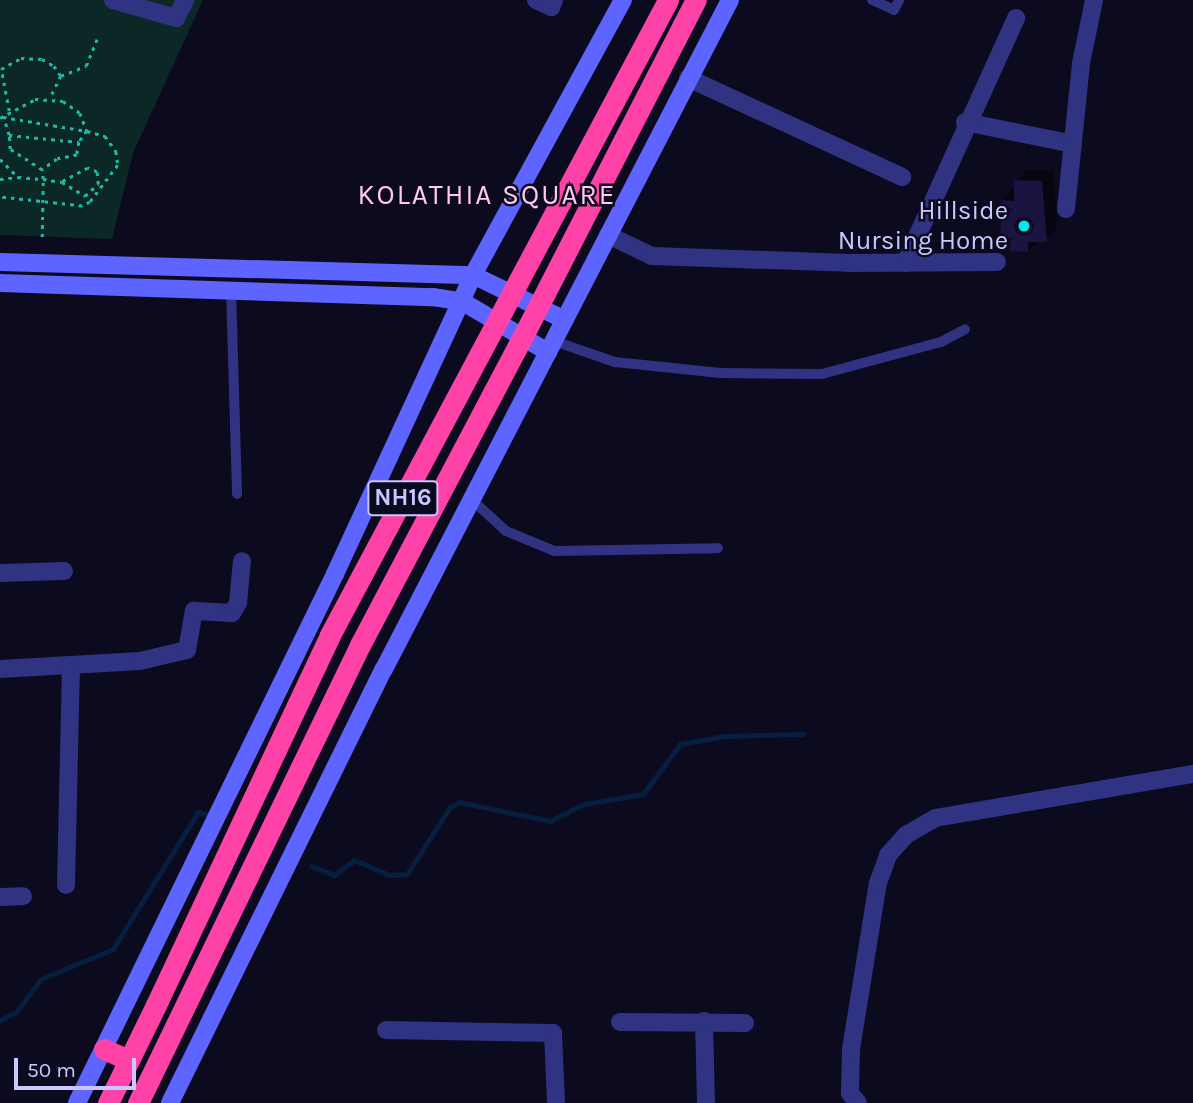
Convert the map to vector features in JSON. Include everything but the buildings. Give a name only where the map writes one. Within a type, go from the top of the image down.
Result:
[{"type":"highway","name":"NH16","points":[[108,1103],[343,610],[668,0]]},
{"type":"highway","name":"NH16","points":[[145,1101],[179,1019],[360,645],[696,0]]},
{"type":"highway","points":[[104,1049],[129,1060]]},
{"type":"street","points":[[113,0],[176,18],[185,0]]},
{"type":"street","points":[[536,0],[551,7],[554,0]]},
{"type":"street","points":[[77,1103],[463,302],[473,275],[623,0]]},
{"type":"street","points":[[170,1103],[471,499],[730,0]]},
{"type":"street","points":[[1066,209],[1094,0]]},
{"type":"street","points":[[905,263],[965,122],[1016,18]]},
{"type":"street","points":[[688,78],[902,177]]},
{"type":"street","points":[[965,122],[1073,144]]},
{"type":"street","points":[[608,235],[652,257],[905,263],[998,262]]},
{"type":"street","points":[[0,262],[473,275],[565,320]]},
{"type":"street","points":[[0,283],[230,290],[463,302],[551,347]]},
{"type":"street","points":[[0,669],[140,661],[187,650],[194,611],[232,613],[238,603],[242,561]]},
{"type":"street","points":[[0,573],[64,571]]},
{"type":"street","points":[[66,885],[71,665]]},
{"type":"street","points":[[858,1103],[850,1093],[850,1049],[876,895],[888,855],[905,835],[935,818],[1193,774]]},
{"type":"street","points":[[0,897],[23,896]]},
{"type":"street","points":[[704,1021],[706,1103]]},
{"type":"street","points":[[620,1023],[745,1023]]},
{"type":"street","points":[[386,1030],[553,1033],[556,1103]]},
{"type":"lane","points":[[872,0],[894,10],[899,0]]},
{"type":"lane","points":[[230,290],[237,494]]},
{"type":"lane","points":[[551,347],[615,362],[720,373],[822,374],[928,346],[965,329]]},
{"type":"lane","points":[[471,499],[506,531],[554,551],[718,548]]},
{"type":"path","points":[[50,99],[61,76],[86,66],[97,39]]},
{"type":"path","points":[[9,111],[1,69],[21,58],[42,59],[61,76]]},
{"type":"path","points":[[1,117],[35,99],[63,101],[80,113],[87,131]]},
{"type":"path","points":[[0,197],[82,206],[118,165],[116,151],[106,136],[1,117]]},
{"type":"path","points":[[1,117],[9,135],[10,149],[42,170]]},
{"type":"path","points":[[42,170],[57,159],[77,155],[79,142],[87,131]]},
{"type":"path","points":[[9,135],[79,142]]},
{"type":"path","points":[[0,159],[18,177]]},
{"type":"path","points":[[0,179],[18,177],[62,182],[85,196],[98,184],[97,172],[88,168],[62,182]]},
{"type":"path","points":[[42,170],[42,237]]},
{"type":"green space","points":[[0,0],[203,0],[133,153],[112,239],[0,235]]},
{"type":"waterway","points":[[311,866],[334,875],[354,860],[390,875],[407,874],[450,807],[459,802],[550,821],[584,804],[643,794],[680,744],[724,736],[803,734]]},
{"type":"waterway","points":[[0,1020],[16,1012],[41,979],[113,949],[198,812],[214,817]]},
{"type":"place","name":"Hillside Nursing Home","points":[[1024,226]]},
{"type":"district","name":"KOLATHIA SQUARE","points":[[487,195]]}]
